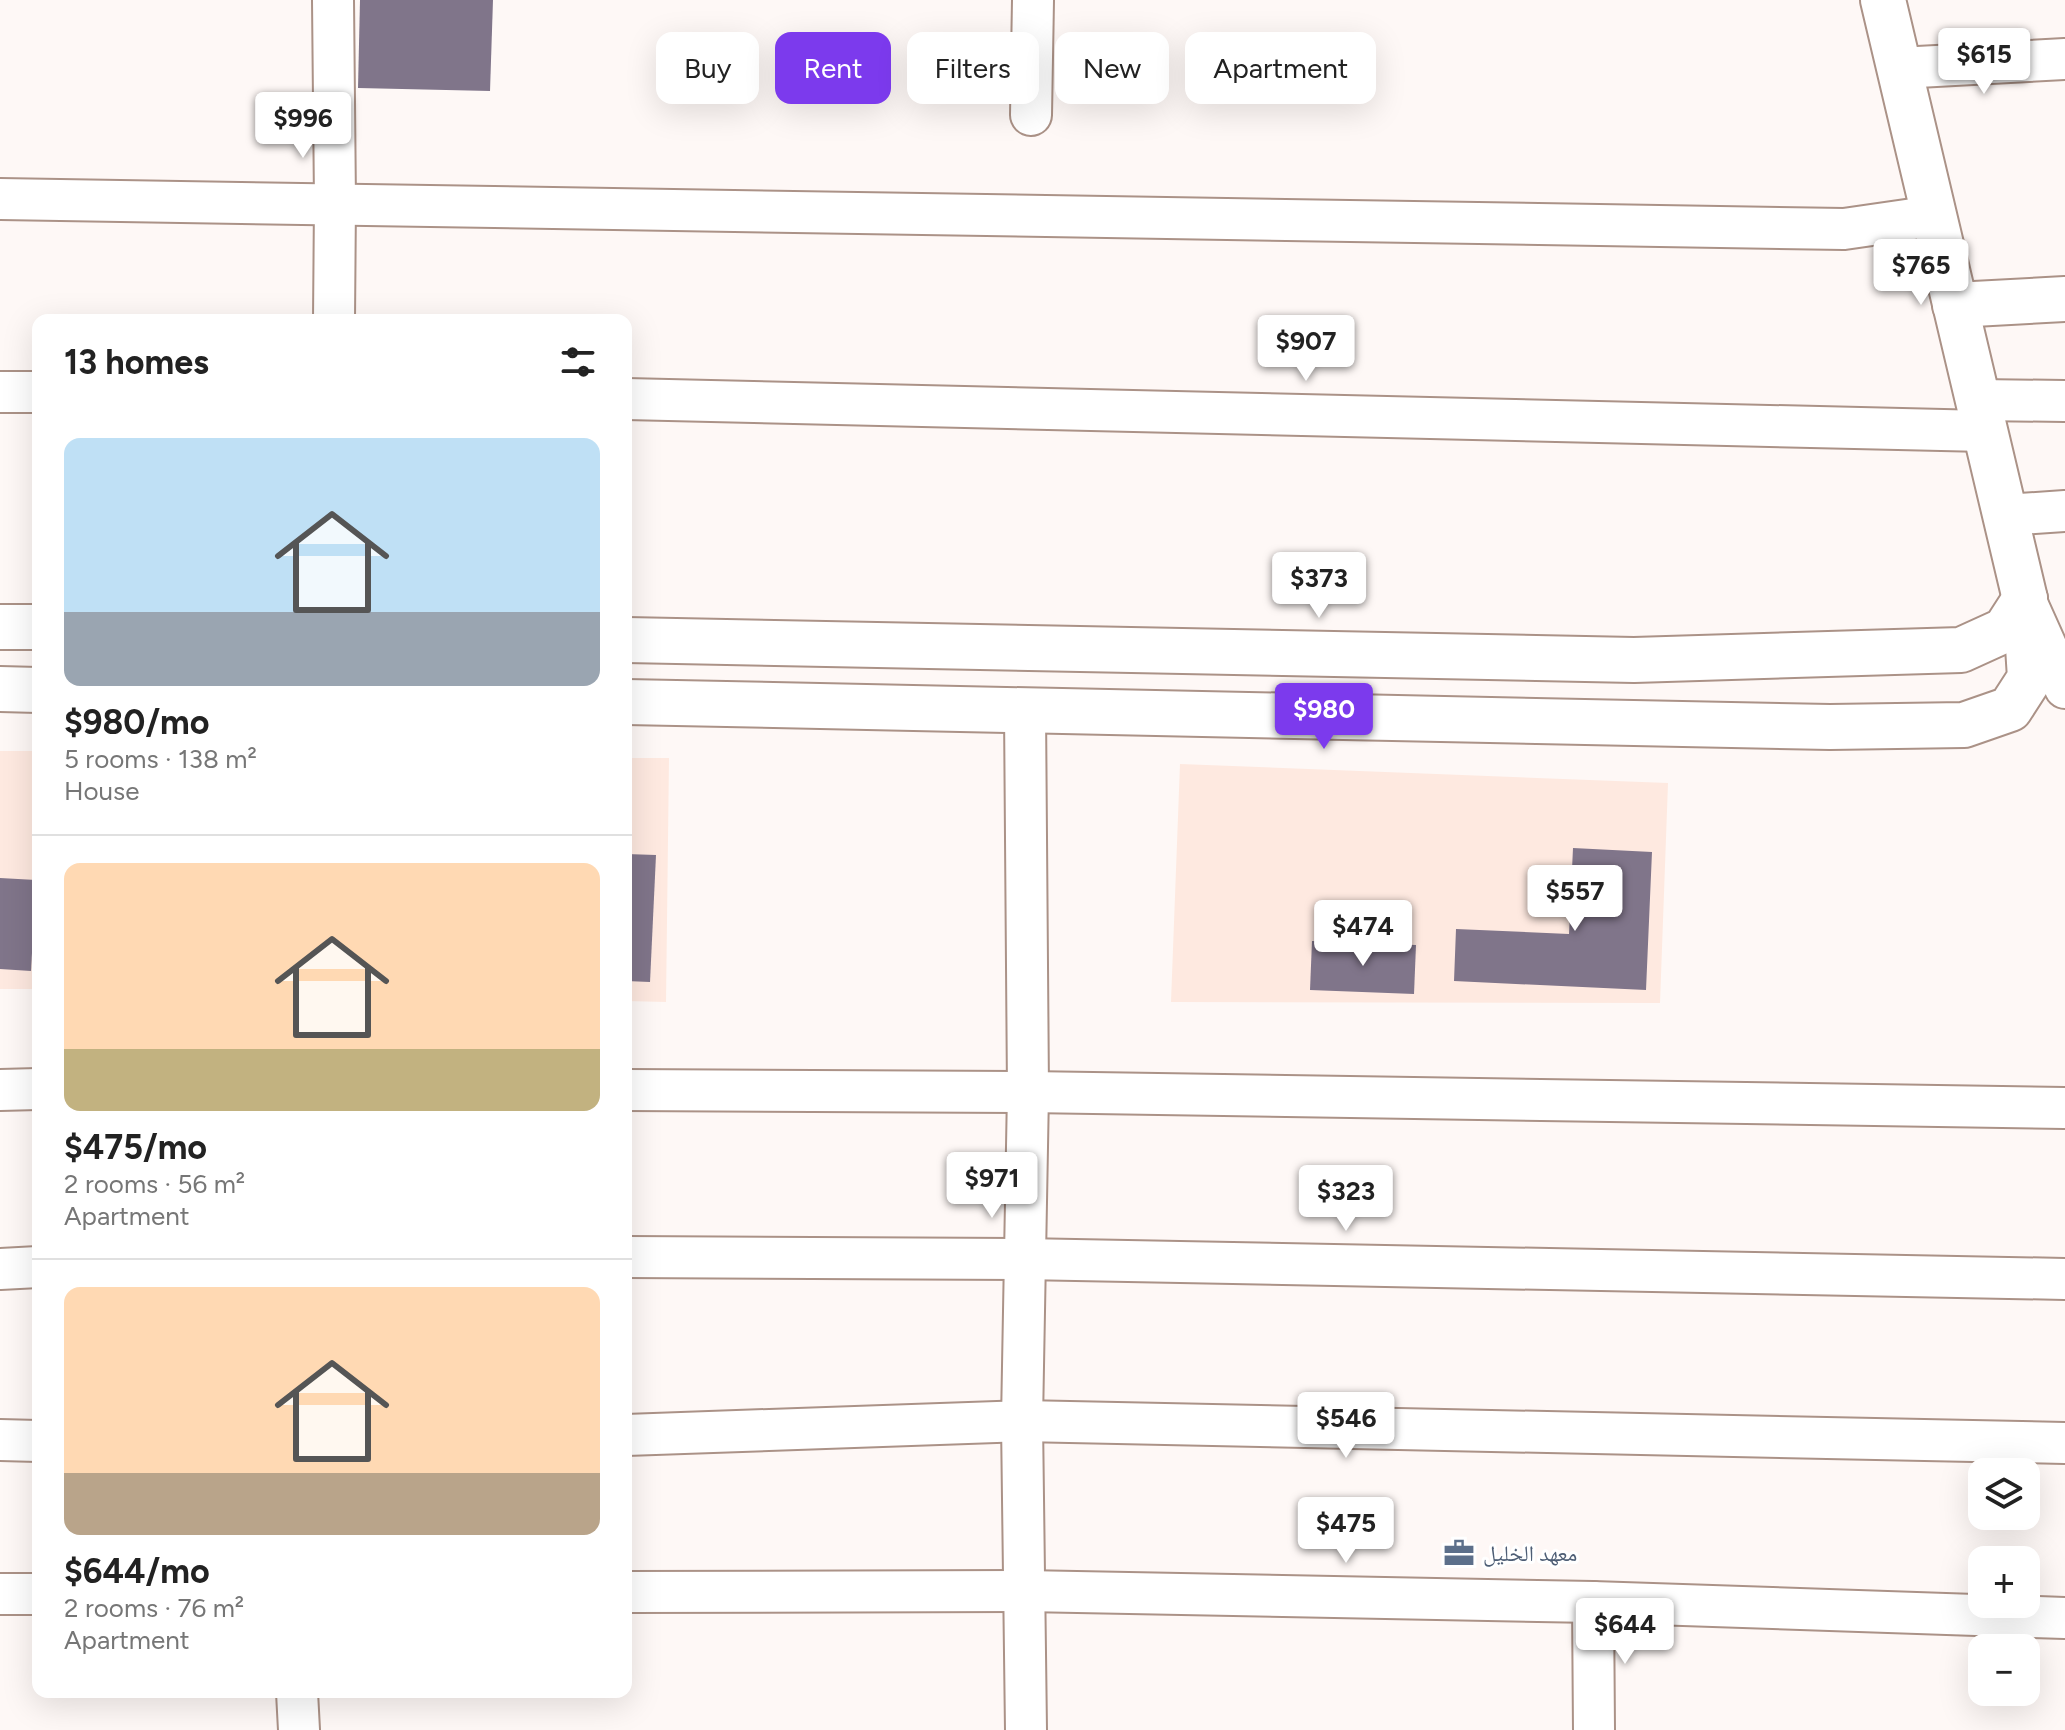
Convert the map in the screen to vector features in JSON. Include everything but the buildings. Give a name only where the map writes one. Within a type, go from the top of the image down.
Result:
[{"type":"street","points":[[333,0],[334,314]]},
{"type":"street","points":[[1031,115],[1033,0]]},
{"type":"street","points":[[632,702],[1830,727],[1964,725],[2010,709],[2030,678],[2025,599],[1883,0]]},
{"type":"street","points":[[1899,68],[2065,59]]},
{"type":"street","points":[[0,199],[335,202],[1844,229],[1934,216]]},
{"type":"street","points":[[1955,305],[2065,299]]},
{"type":"street","points":[[0,392],[32,392]]},
{"type":"street","points":[[632,399],[1981,416],[2065,401]]},
{"type":"street","points":[[2005,515],[2065,511]]},
{"type":"street","points":[[632,640],[1634,660],[1961,650],[2005,630],[2025,599]]},
{"type":"street","points":[[2025,599],[2065,688]]},
{"type":"street","points":[[0,627],[32,627]]},
{"type":"street","points":[[0,689],[32,690]]},
{"type":"street","points":[[1025,710],[1028,1092],[1022,1421],[1026,1730]]},
{"type":"street","points":[[0,1090],[32,1089]]},
{"type":"street","points":[[632,1090],[1028,1092],[2065,1108]]},
{"type":"street","points":[[632,1257],[1023,1259],[2065,1279]]},
{"type":"street","points":[[0,1269],[32,1267]]},
{"type":"street","points":[[632,1435],[1022,1421],[2065,1443]]},
{"type":"street","points":[[0,1440],[32,1441]]},
{"type":"street","points":[[632,1592],[1025,1591],[1593,1602],[2065,1618]]},
{"type":"street","points":[[0,1594],[32,1594]]},
{"type":"street","points":[[1593,1602],[1594,1730]]},
{"type":"street","points":[[297,1698],[299,1730]]},
{"type":"shaded area","points":[[0,751],[32,751],[32,989],[0,989]]},
{"type":"shaded area","points":[[632,758],[669,758],[666,1002],[632,1001]]},
{"type":"shaded area","points":[[1180,764],[1668,783],[1660,1003],[1171,1002]]},
{"type":"place","name":"معهد الخليل","points":[[1459,1553]]}]
